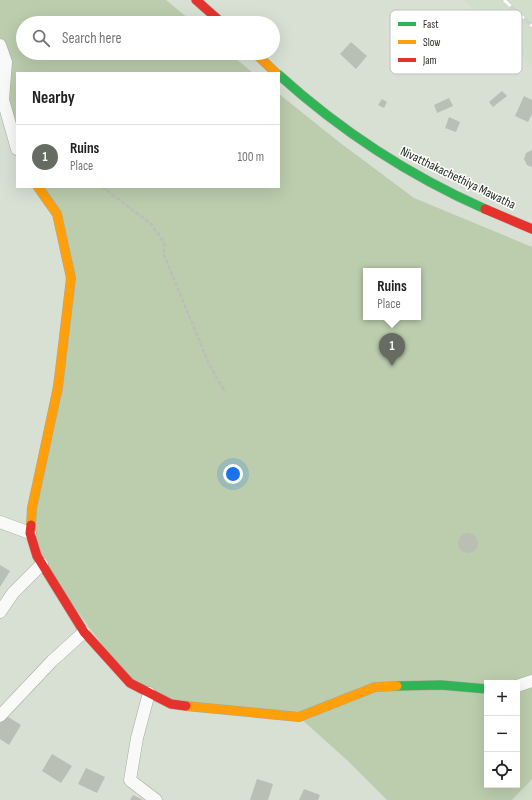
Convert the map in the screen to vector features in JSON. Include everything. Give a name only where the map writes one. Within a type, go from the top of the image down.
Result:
[{"type":"main road","points":[[196,0],[214,16]]},
{"type":"main road","points":[[262,60],[275,72]]},
{"type":"main road","name":"Nivatthakachethiya Mawatha","points":[[280,76],[322,113],[389,159],[436,185],[532,228]]},
{"type":"main road","points":[[39,188],[57,214],[71,278],[58,387],[32,508],[30,532],[37,556],[84,632],[130,683],[171,704],[299,717],[375,687],[441,685],[484,688]]},
{"type":"street","points":[[0,45],[6,62],[3,100],[16,146]]},
{"type":"street","points":[[0,522],[30,532]]},
{"type":"street","points":[[0,612],[13,593],[42,564]]},
{"type":"street","points":[[1,712],[52,661],[84,632]]},
{"type":"street","points":[[520,685],[532,681]]},
{"type":"street","points":[[149,693],[137,738],[130,780],[156,800]]},
{"type":"path","points":[[103,188],[151,224],[164,242],[164,255],[209,364],[225,392]]},
{"type":"shaded area","points":[[0,0],[166,0],[185,16],[16,16],[16,60],[237,60],[252,72],[16,72],[16,145],[0,85]]},
{"type":"shaded area","points":[[464,0],[532,0],[532,65],[522,56],[522,10],[474,10]]},
{"type":"shaded area","points":[[280,95],[339,142],[414,198],[532,247],[532,779],[512,800],[387,800],[348,761],[299,717],[171,704],[130,683],[37,556],[32,508],[71,278],[57,214],[39,188],[280,188]]},
{"type":"shaded area","points":[[532,779],[532,800],[512,800],[527,784]]},
{"type":"building","points":[[351,42],[367,56],[356,69],[340,54]]},
{"type":"building","points":[[502,91],[507,96],[493,107],[489,102]]},
{"type":"building","points":[[524,96],[532,100],[532,114],[528,122],[515,116]]},
{"type":"building","points":[[449,98],[453,106],[437,113],[434,105]]},
{"type":"building","points":[[382,99],[387,102],[384,108],[378,105]]},
{"type":"building","points":[[449,117],[460,122],[456,132],[445,128]]},
{"type":"building","points":[[532,150],[532,167],[527,165],[524,159],[526,153]]},
{"type":"building","points":[[468,533],[475,536],[478,543],[475,550],[468,553],[461,550],[458,543],[461,536]]},
{"type":"building","points":[[0,565],[10,571],[0,587]]},
{"type":"building","points":[[5,715],[21,725],[9,745],[0,739],[0,723]]},
{"type":"building","points":[[52,754],[72,766],[61,783],[42,771]]},
{"type":"building","points":[[86,768],[105,777],[97,793],[78,784]]},
{"type":"building","points":[[257,779],[273,784],[268,800],[250,800]]},
{"type":"building","points":[[304,789],[320,795],[318,800],[299,800]]},
{"type":"building","points":[[133,795],[143,800],[130,800]]},
{"type":"railway","points":[[504,0],[515,10]]},
{"type":"railway","points":[[522,17],[532,26]]},
{"type":"traffic: fast","points":[[280,76],[327,115],[377,151],[429,182],[485,209]]},
{"type":"traffic: fast","points":[[397,686],[441,685],[484,689]]},
{"type":"traffic: slow","points":[[262,60],[275,72]]},
{"type":"traffic: slow","points":[[31,525],[32,508],[58,387],[71,278],[57,214],[39,188]]},
{"type":"traffic: slow","points":[[186,706],[299,717],[375,687],[397,686]]},
{"type":"traffic: jam","points":[[196,0],[214,16]]},
{"type":"traffic: jam","points":[[485,209],[532,229]]},
{"type":"traffic: jam","points":[[31,525],[30,533],[37,556],[84,632],[130,683],[171,704],[186,706]]},
{"type":"place","name":"Ruins","points":[[392,366]]}]
